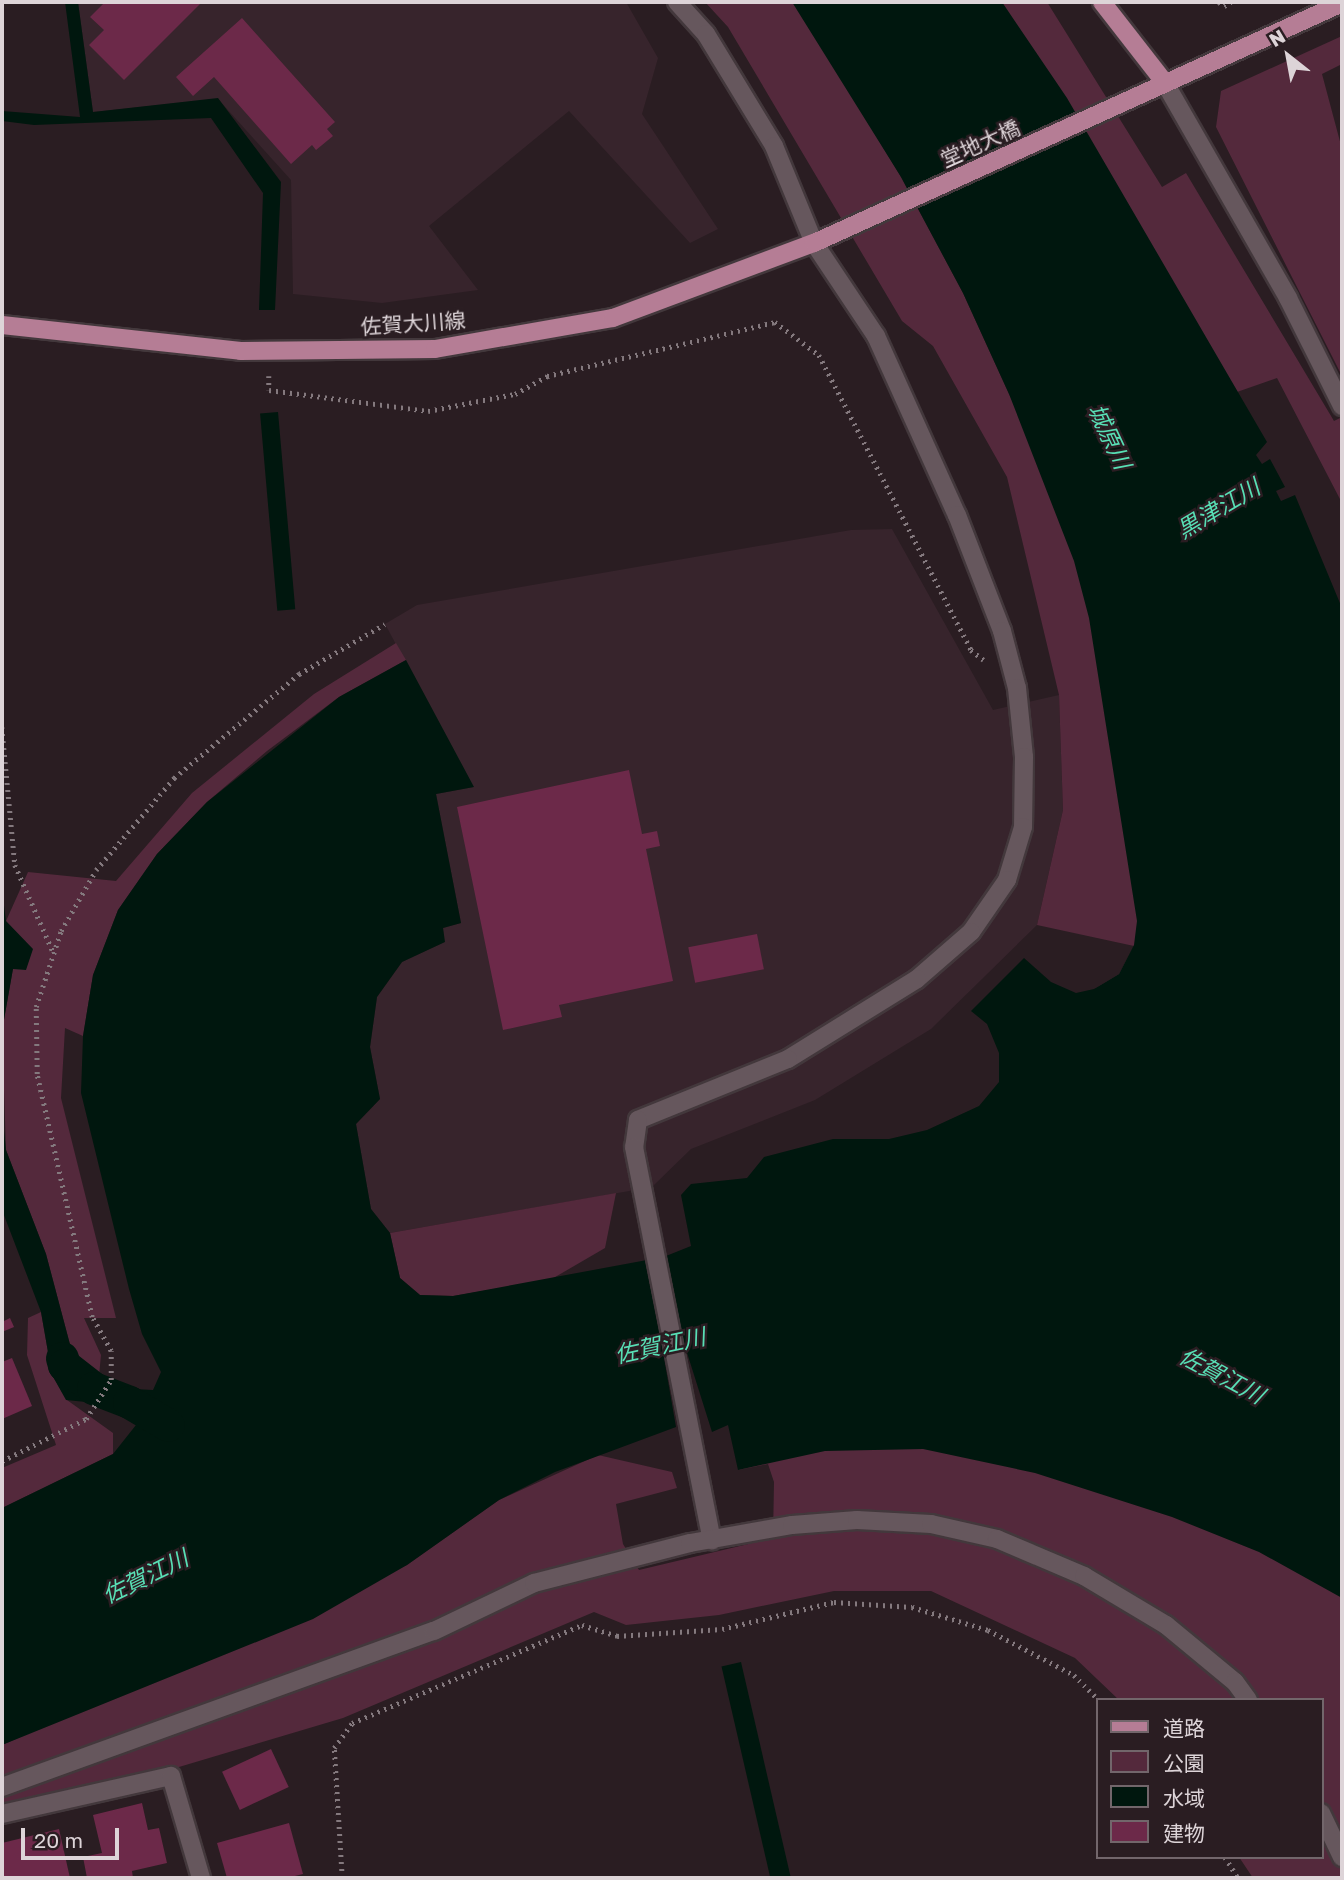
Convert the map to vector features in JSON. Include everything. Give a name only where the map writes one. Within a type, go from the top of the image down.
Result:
[{"type":"main road","points":[[1102,2],[1165,83],[1342,3]]},
{"type":"main road","name":"堂地大橋","points":[[814,243],[1165,83]]},
{"type":"main road","name":"佐賀大川線","points":[[2,325],[269,351],[435,349],[613,318],[814,243]]},
{"type":"street","points":[[677,2],[706,34],[774,146],[814,243],[876,335],[957,515],[1002,631],[1017,688],[1024,757],[1023,827],[1007,880],[971,932],[917,979],[859,1018],[788,1059],[638,1120],[634,1147],[712,1540]]},
{"type":"street","points":[[1165,83],[1288,298],[1342,406]]},
{"type":"street","points":[[2,1787],[434,1632],[534,1583],[611,1559],[792,1524],[857,1520],[931,1524],[997,1539],[1084,1576],[1166,1625],[1235,1682],[1247,1698]]},
{"type":"street","points":[[2,1815],[171,1776],[201,1878]]},
{"type":"street","points":[[1323,1817],[1342,1857]]},
{"type":"path","points":[[1219,2],[1224,6],[1231,2]]},
{"type":"path","points":[[269,351],[270,390],[428,411],[515,394],[547,376],[775,322],[819,355],[971,650],[1017,688]]},
{"type":"path","points":[[2,1461],[67,1431],[98,1406],[111,1380],[111,1351],[92,1317],[37,1074],[36,1007],[61,930],[96,870],[174,778],[299,674],[386,624]]},
{"type":"path","points":[[2,727],[15,865],[54,954]]},
{"type":"path","points":[[342,1878],[334,1748],[352,1723],[582,1625],[617,1636],[722,1629],[834,1602],[912,1607],[988,1630],[1074,1675],[1097,1698]]},
{"type":"path","points":[[1226,1859],[1238,1878]]},
{"type":"shaded area","points":[[78,2],[626,2],[658,58],[642,114],[718,229],[690,243],[569,111],[429,226],[478,290],[382,303],[293,294],[291,180],[218,99],[93,112]]},
{"type":"shaded area","points":[[892,529],[993,710],[1059,695],[1063,810],[1037,925],[931,1029],[815,1100],[691,1149],[652,1187],[390,1233],[371,1209],[356,1124],[380,1099],[370,1047],[377,997],[402,962],[444,942],[443,928],[461,923],[436,794],[473,787],[385,624],[417,605],[851,530]]},
{"type":"green space","points":[[705,2],[792,2],[803,15],[901,177],[963,293],[1009,394],[1276,899],[1094,989],[1119,974],[1134,946],[1037,925],[1063,810],[1059,695],[1007,477],[933,346],[902,321],[728,27]]},
{"type":"green space","points":[[966,2],[1047,2],[1162,187],[1186,173],[1334,421],[1342,417],[1342,503],[1277,378],[1237,392],[1231,417]]},
{"type":"green space","points":[[1342,36],[1342,64],[1322,74],[1342,149],[1342,376],[1216,127],[1221,91]]},
{"type":"green space","points":[[396,643],[406,660],[339,697],[267,751],[207,802],[157,854],[118,910],[93,975],[83,1036],[65,1028],[61,1098],[116,1318],[84,1318],[101,1355],[99,1376],[72,1352],[46,1254],[6,1150],[2,1031],[13,968],[6,921],[28,872],[116,881],[192,793],[314,694]]},
{"type":"green space","points":[[616,1193],[605,1248],[550,1280],[453,1296],[420,1295],[400,1278],[390,1233]]},
{"type":"green space","points":[[41,1312],[52,1375],[67,1400],[113,1433],[113,1454],[2,1508],[2,1468],[56,1445],[27,1355],[28,1318]]},
{"type":"green space","points":[[863,1404],[1342,1569],[1342,1878],[1253,1878],[1240,1859],[1323,1859],[1323,1698],[1117,1698],[1075,1658],[931,1591],[834,1591],[719,1615],[626,1625],[594,1612],[343,1718],[179,1767],[2,1806],[2,1745],[407,1565],[499,1500],[598,1455],[672,1472],[677,1488],[616,1504],[623,1544],[639,1570],[773,1538],[774,1482],[768,1464],[738,1470]]},
{"type":"water","points":[[65,2],[78,2],[93,112],[218,98],[281,182],[275,310],[259,310],[263,193],[211,118],[34,125],[2,121],[2,111],[80,117]]},
{"type":"water","points":[[792,2],[1002,2],[1067,98],[1267,442],[1256,455],[1262,464],[1270,459],[1285,487],[1276,491],[1281,501],[1295,495],[1342,608],[1342,1598],[1259,1552],[1172,1517],[1035,1473],[923,1449],[825,1451],[738,1470],[728,1425],[712,1432],[683,1340],[666,1256],[691,1246],[681,1195],[691,1184],[747,1178],[764,1157],[833,1139],[889,1139],[927,1130],[979,1106],[999,1082],[999,1053],[987,1024],[971,1011],[1024,958],[1051,982],[1076,993],[1094,989],[1119,974],[1134,945],[1137,921],[1089,618],[1074,561],[1009,394],[963,293],[901,177]]},
{"type":"water","points":[[278,412],[295,609],[277,611],[260,414]]},
{"type":"water","name":"佐賀江川","points":[[406,660],[474,787],[436,794],[461,923],[443,928],[445,942],[402,962],[377,997],[370,1047],[380,1099],[356,1124],[371,1209],[390,1233],[400,1278],[420,1295],[453,1296],[647,1260],[676,1427],[555,1472],[499,1500],[407,1565],[313,1619],[2,1745],[2,1508],[113,1454],[136,1425],[124,1415],[134,1389],[153,1390],[161,1372],[142,1334],[129,1289],[81,1093],[83,1036],[93,975],[118,910],[157,854],[207,802],[339,697]]},
{"type":"water","points":[[2,890],[6,921],[33,949],[26,970],[13,969],[2,1031]]},
{"type":"water","points":[[2,1112],[6,1150],[46,1254],[72,1352],[99,1376],[86,1402],[66,1400],[52,1375],[41,1312],[2,1210]]},
{"type":"water","points":[[741,1662],[791,1877],[770,1878],[722,1666]]},
{"type":"building","points":[[105,2],[202,2],[124,80],[89,45],[104,30],[90,17]]},
{"type":"building","points":[[242,18],[335,122],[327,129],[333,136],[316,150],[312,145],[291,164],[214,77],[193,96],[176,77]]},
{"type":"building","points":[[629,770],[642,834],[657,831],[660,846],[646,849],[673,981],[559,1005],[562,1017],[503,1030],[457,807]]},
{"type":"building","points":[[757,934],[764,969],[695,983],[688,947]]},
{"type":"building","points":[[10,1318],[14,1327],[2,1332],[2,1322]]},
{"type":"building","points":[[12,1358],[32,1406],[2,1419],[2,1362]]},
{"type":"building","points":[[271,1749],[289,1787],[240,1810],[222,1772]]},
{"type":"building","points":[[142,1803],[148,1830],[159,1828],[167,1863],[132,1871],[133,1878],[87,1878],[83,1857],[102,1853],[93,1815]]},
{"type":"building","points":[[289,1823],[303,1874],[287,1878],[227,1878],[217,1843]]},
{"type":"building","points":[[59,1829],[70,1878],[2,1878],[2,1843]]},
{"type":"waterway","points":[[62,1358],[64,1365],[93,1388],[129,1402],[168,1425]]},
{"type":"water label","name":"城原川","points":[[1110,436]]},
{"type":"water label","name":"黒津江川","points":[[1218,508]]}]
